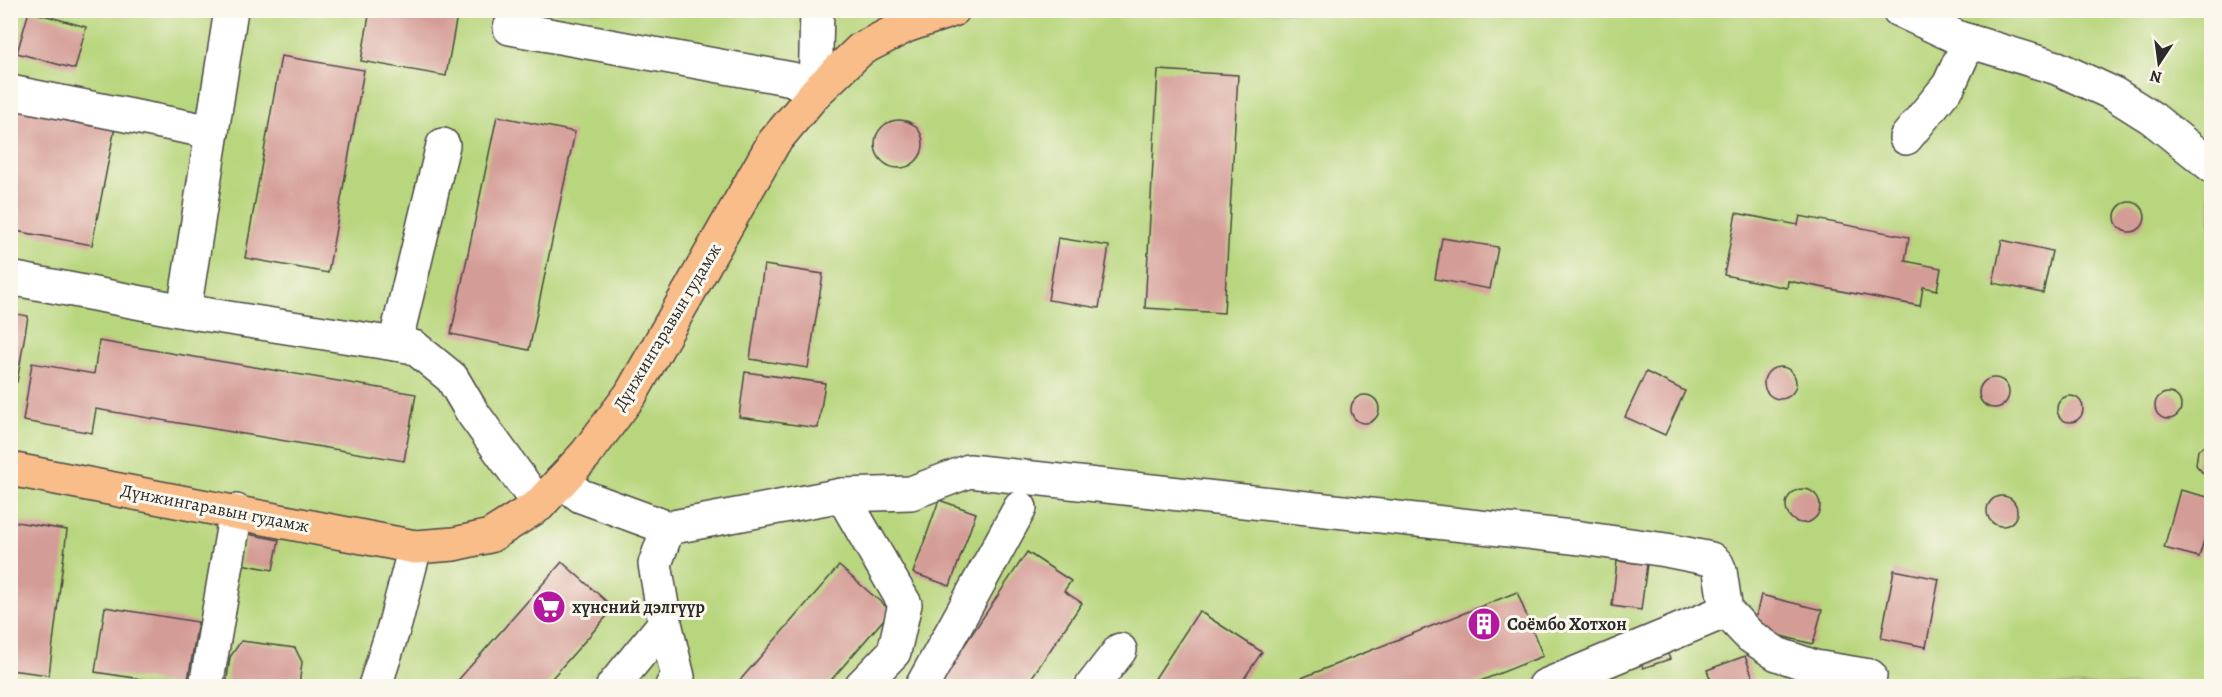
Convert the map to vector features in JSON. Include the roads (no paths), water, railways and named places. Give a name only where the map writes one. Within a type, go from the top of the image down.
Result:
[{"type":"main road","name":"Дүнжингаравын гудамж","points":[[10,469],[415,547],[454,544],[490,536],[539,505],[586,454],[631,394],[774,142],[815,93],[861,49],[906,26],[953,10]]},
{"type":"street","points":[[184,311],[231,10]]},
{"type":"street","points":[[510,28],[792,79],[815,93],[817,10]]},
{"type":"street","points":[[1899,10],[1969,41],[2057,68],[2114,94],[2152,118],[2211,166]]},
{"type":"street","points":[[1906,138],[1949,85],[1969,41]]},
{"type":"street","points":[[10,92],[212,132]]},
{"type":"street","points":[[394,344],[443,145]]},
{"type":"street","points":[[10,278],[184,311],[414,346],[452,378],[471,412],[539,505]]},
{"type":"street","points":[[561,481],[580,495],[669,528],[842,495],[911,493],[969,471],[1592,540],[1711,559],[1720,571],[1726,610],[1750,636],[1776,654],[1815,667],[1870,676]]},
{"type":"street","points":[[842,495],[905,604],[894,652],[861,687]]},
{"type":"street","points":[[922,687],[1020,508]]},
{"type":"street","points":[[206,687],[236,511]]},
{"type":"street","points":[[669,528],[655,564],[665,623],[678,677],[672,687]]},
{"type":"street","points":[[375,687],[395,624],[415,547]]},
{"type":"street","points":[[1545,687],[1726,610]]},
{"type":"street","points":[[613,687],[665,623]]},
{"type":"street","points":[[1092,687],[1120,650]]},
{"type":"place","name":"хүнсний дэлгүүр","points":[[549,607]]},
{"type":"place","name":"Соёмбо Хотхон","points":[[1484,624]]}]
